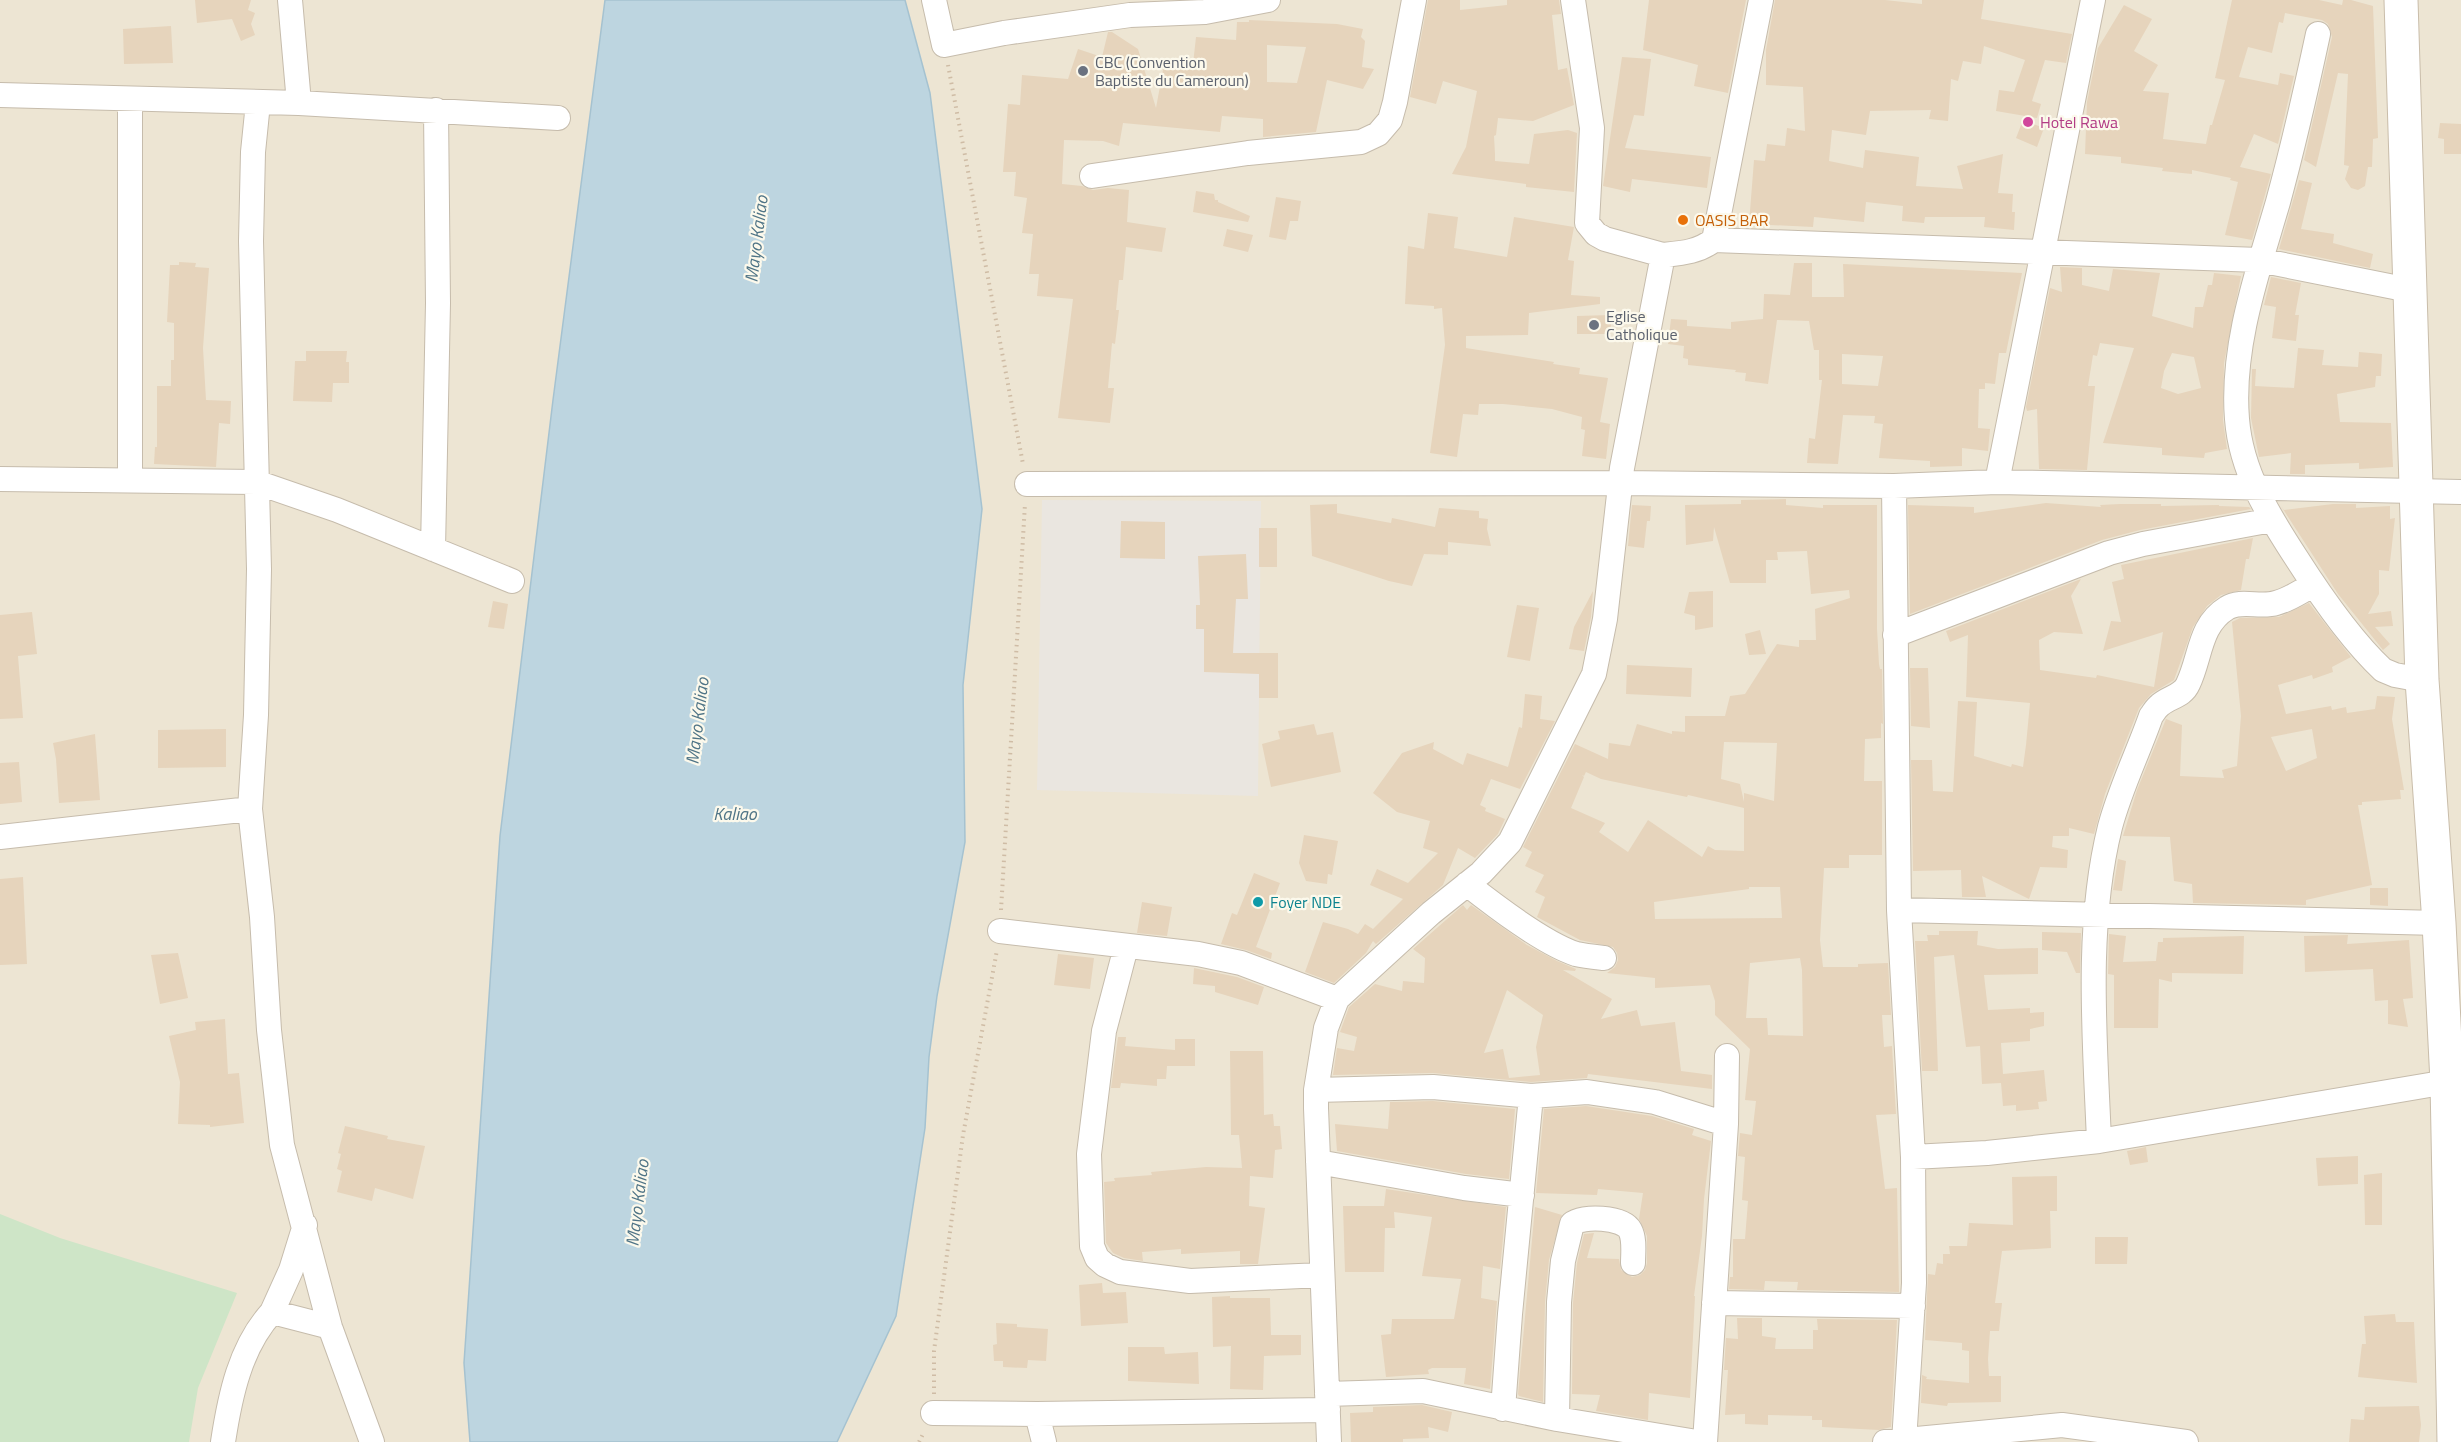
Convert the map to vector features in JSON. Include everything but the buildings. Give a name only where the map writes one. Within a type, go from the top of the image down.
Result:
[{"type":"street","points":[[290,0],[299,103]]},
{"type":"street","points":[[934,0],[944,45],[1004,33],[1130,15],[1205,12],[1268,0]]},
{"type":"street","points":[[1092,176],[1256,152],[1361,142],[1378,134],[1390,120],[1395,102],[1414,0]]},
{"type":"street","points":[[1573,0],[1592,128],[1587,223],[1596,234],[1605,239],[1663,255],[1702,249],[1714,240],[2259,260],[2409,290]]},
{"type":"street","points":[[1714,240],[1761,0]]},
{"type":"street","points":[[1997,482],[2093,0]]},
{"type":"street","points":[[2401,0],[2422,680],[2439,923],[2447,1082],[2454,1442]]},
{"type":"street","points":[[2318,34],[2278,202],[2259,260],[2239,351],[2237,419],[2244,455],[2255,489],[2313,585],[2383,670],[2395,675],[2422,680]]},
{"type":"street","points":[[0,95],[299,103],[558,118]]},
{"type":"street","points":[[130,99],[130,480]]},
{"type":"street","points":[[258,103],[253,152],[251,241],[259,569],[256,715],[250,809],[269,1030],[282,1145],[305,1225],[330,1327],[372,1442]]},
{"type":"street","points":[[433,549],[438,303],[436,110]]},
{"type":"street","points":[[1329,1442],[1316,1090],[1326,1028],[1337,999],[1431,913],[1481,873],[1510,842],[1594,674],[1605,619],[1620,483],[1663,255]]},
{"type":"street","points":[[0,479],[256,482],[337,510],[512,580]]},
{"type":"street","points":[[1027,484],[1620,483],[1894,486],[1997,482],[2417,493],[2461,492]]},
{"type":"street","points":[[1894,486],[1899,910],[1913,1156],[1913,1306],[1904,1442]]},
{"type":"street","points":[[1895,635],[2109,553],[2143,544],[2272,520]]},
{"type":"street","points":[[2100,1142],[2094,1022],[2097,915],[2111,825],[2151,716],[2158,705],[2183,692],[2211,620],[2228,606],[2247,603],[2264,605],[2277,603],[2313,585]]},
{"type":"street","points":[[0,837],[250,809]]},
{"type":"street","points":[[1467,884],[1493,904],[1560,947],[1577,954],[1604,958]]},
{"type":"street","points":[[1899,910],[2439,923]]},
{"type":"street","points":[[1000,931],[1198,954],[1241,963],[1337,999]]},
{"type":"street","points":[[1126,947],[1104,1031],[1089,1154],[1092,1246],[1097,1258],[1105,1265],[1120,1272],[1190,1281],[1322,1275]]},
{"type":"street","points":[[1705,1442],[1726,1124],[1726,1056]]},
{"type":"street","points":[[1913,1156],[1987,1153],[2100,1142],[2447,1082]]},
{"type":"street","points":[[1316,1090],[1433,1087],[1531,1096],[1587,1092],[1655,1102],[1726,1124]]},
{"type":"street","points":[[1503,1408],[1531,1096]]},
{"type":"street","points":[[1318,1162],[1464,1188],[1522,1195]]},
{"type":"street","points":[[1557,1419],[1559,1302],[1563,1260],[1572,1224],[1580,1219],[1618,1220],[1626,1225],[1633,1238],[1633,1263]]},
{"type":"street","points":[[223,1442],[228,1408],[249,1345],[260,1326],[272,1312],[291,1270],[305,1225]]},
{"type":"street","points":[[1714,1303],[1913,1306]]},
{"type":"street","points":[[272,1312],[330,1327]]},
{"type":"street","points":[[933,1413],[1036,1414],[1327,1402],[1423,1391],[1557,1419],[1697,1442]]},
{"type":"street","points":[[1036,1414],[1044,1442]]},
{"type":"street","points":[[1885,1442],[1904,1442],[2062,1425],[2186,1442]]},
{"type":"path","points":[[933,1413],[934,1351],[963,1135],[1000,931],[1027,484],[944,45]]},
{"type":"shaded area","points":[[0,0],[605,0],[500,836],[464,1363],[470,1442],[0,1442]]},
{"type":"shaded area","points":[[905,0],[2461,0],[2461,1442],[837,1442],[896,1316],[925,1128],[929,1057],[937,996],[965,842],[963,685],[982,509],[930,93]]},
{"type":"shaded area","points":[[1042,500],[1261,501],[1258,796],[1037,790]]},
{"type":"green space","points":[[0,1214],[60,1238],[237,1293],[198,1388],[189,1442],[0,1442]]},
{"type":"water","name":"Kaliao","points":[[605,0],[905,0],[930,93],[982,509],[963,685],[965,842],[937,996],[929,1057],[925,1128],[896,1316],[837,1442],[470,1442],[464,1363],[500,836]]},
{"type":"place","name":"CBC (Convention Baptiste du Cameroun)","points":[[1083,71]]},
{"type":"place","name":"Hotel Rawa","points":[[2028,122]]},
{"type":"place","name":"OASIS BAR","points":[[1683,220]]},
{"type":"place","name":"Eglise Catholique","points":[[1594,325]]},
{"type":"place","name":"Foyer NDE","points":[[1258,902]]},
{"type":"water label","name":"Mayo Kaliao","points":[[756,239]]},
{"type":"water label","name":"Mayo Kaliao","points":[[697,721]]},
{"type":"water label","name":"Mayo Kaliao","points":[[637,1203]]}]
